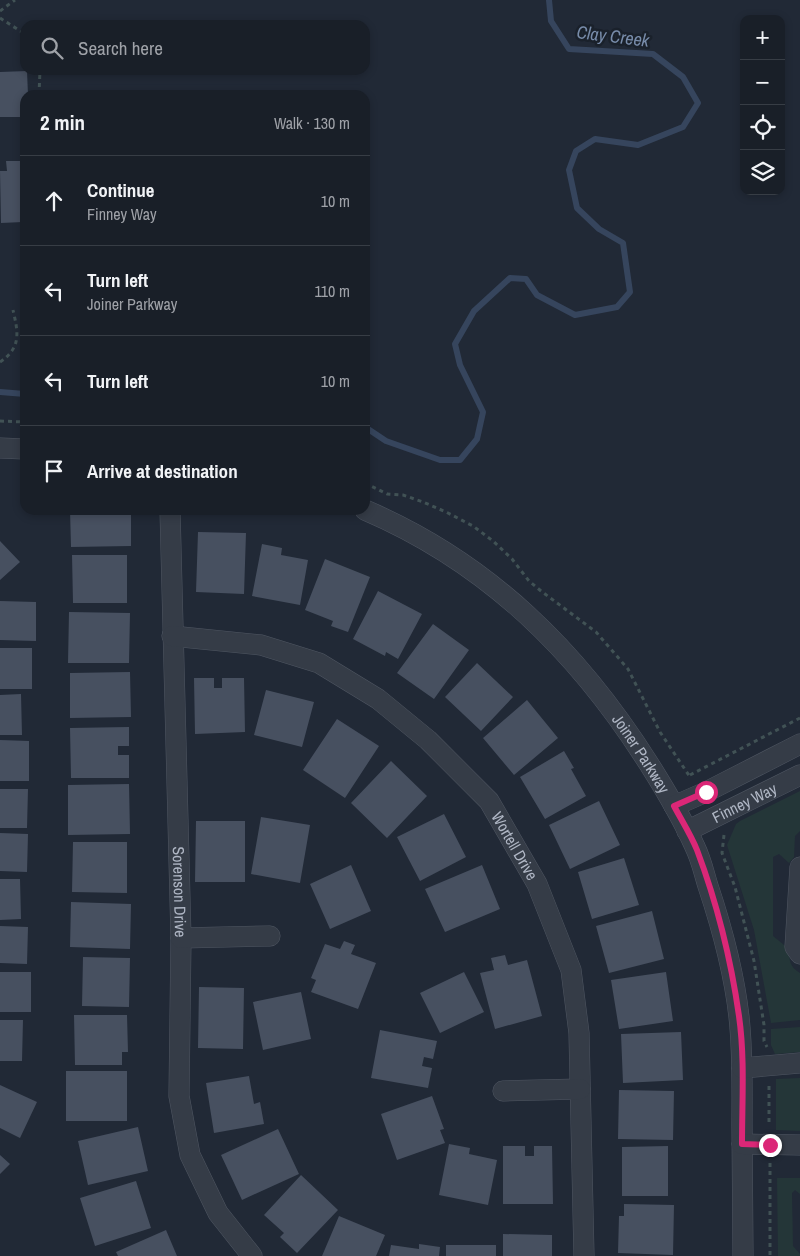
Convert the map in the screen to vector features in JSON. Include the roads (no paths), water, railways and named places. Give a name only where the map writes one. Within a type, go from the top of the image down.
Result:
[{"type":"street","points":[[0,448],[20,449]]},
{"type":"street","name":"Joiner Parkway","points":[[370,513],[438,548],[480,576],[552,637],[625,726],[674,806],[687,831],[699,858],[716,909],[730,963],[739,1017],[742,1068],[743,1256]]},
{"type":"street","name":"Sorenson Drive","points":[[170,515],[181,938],[179,1096],[190,1155],[218,1213],[252,1256]]},
{"type":"street","name":"Wortell Drive","points":[[172,636],[261,646],[319,663],[385,705],[428,740],[489,801],[537,884],[571,970],[579,1033],[584,1256]]},
{"type":"street","name":"Finney Way","points":[[674,806],[706,792],[800,744]]},
{"type":"street","name":"Finney Way","points":[[687,831],[800,775]]},
{"type":"street","points":[[800,867],[796,947],[800,954]]},
{"type":"street","points":[[181,938],[270,936]]},
{"type":"street","points":[[742,1068],[800,1063]]},
{"type":"street","points":[[503,1092],[580,1089]]},
{"type":"street","points":[[742,1144],[800,1145]]},
{"type":"waterway","name":"Clay Creek","points":[[370,430],[386,441],[440,460],[460,460],[477,439],[483,412],[460,365],[455,344],[474,311],[510,278],[526,279],[537,295],[575,315],[617,307],[630,292],[623,243],[599,229],[577,208],[569,170],[576,151],[595,139],[638,145],[683,127],[698,103],[683,77],[653,54],[569,49],[551,21],[549,0]]},
{"type":"waterway","name":"Clay Creek","points":[[0,392],[20,394]]}]
